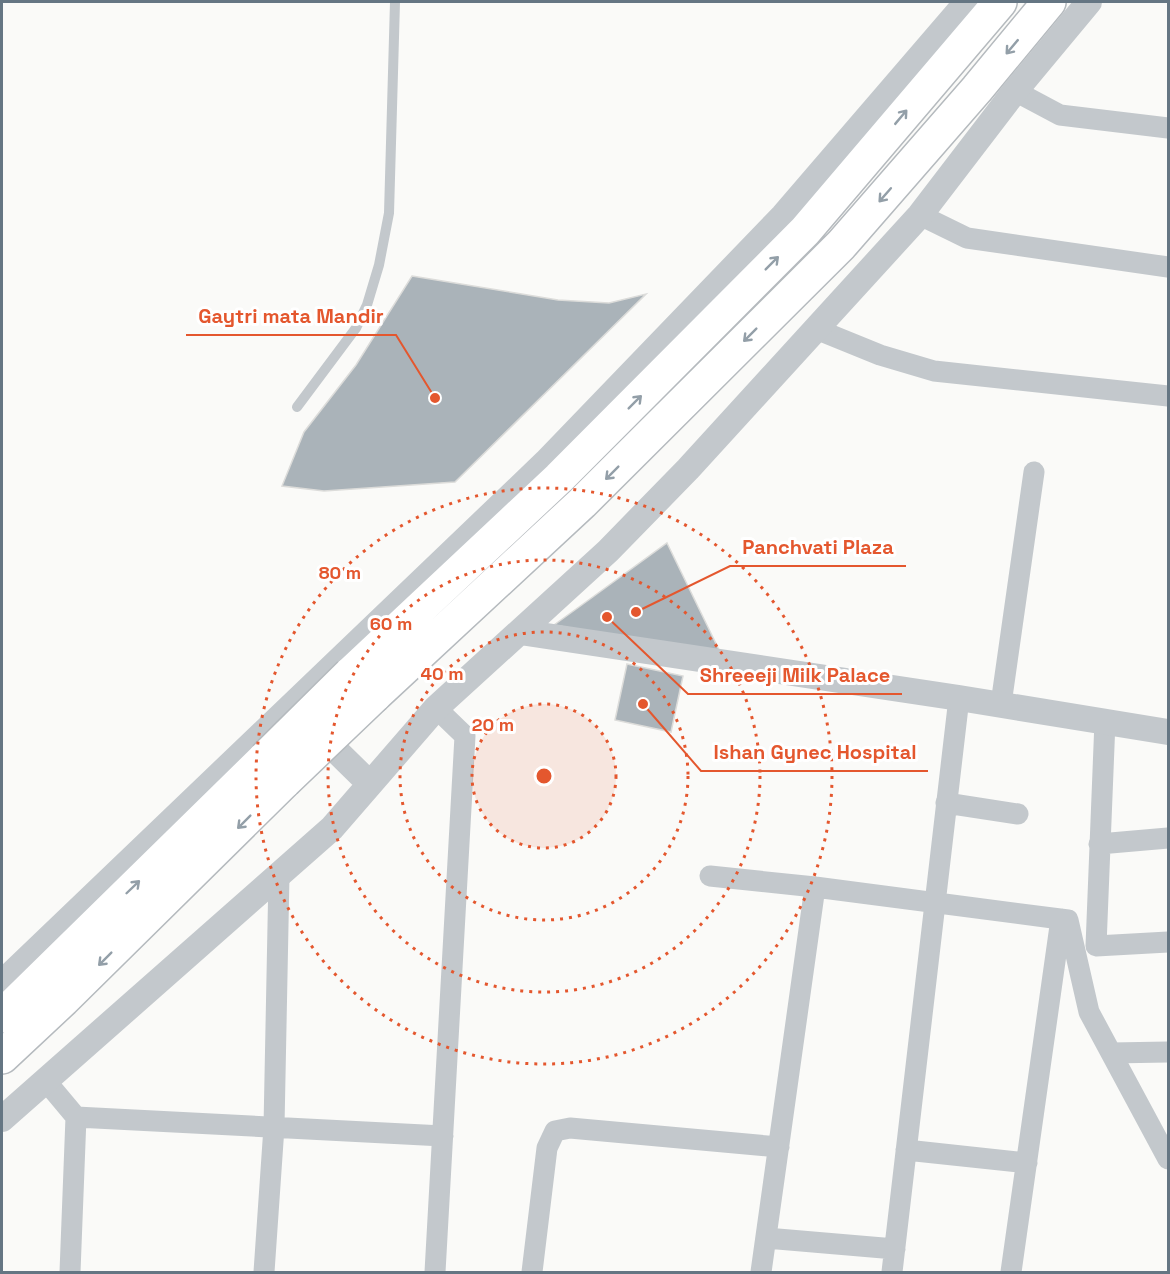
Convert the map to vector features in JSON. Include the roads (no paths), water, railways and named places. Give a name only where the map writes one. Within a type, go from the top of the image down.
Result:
[{"type":"main road","points":[[2,1057],[63,1000],[275,770],[350,674],[559,478],[805,231],[1000,2]]},
{"type":"main road","points":[[2,1016],[275,770],[374,696],[582,503],[841,245],[977,89],[1049,2]]},
{"type":"street","points":[[2,983],[546,462],[783,216],[967,2]]},
{"type":"street","points":[[2,1119],[332,828],[436,708],[608,551],[688,469],[920,215],[1015,91],[1089,2]]},
{"type":"street","points":[[1015,91],[1060,115],[1168,128]]},
{"type":"street","points":[[920,215],[967,238],[1168,267]]},
{"type":"street","points":[[816,329],[880,355],[934,371],[1168,396]]},
{"type":"street","points":[[1000,704],[1034,472]]},
{"type":"street","points":[[520,632],[1000,704],[1168,732]]},
{"type":"street","points":[[892,1272],[959,698]]},
{"type":"street","points":[[291,706],[370,784]]},
{"type":"street","points":[[435,1272],[465,736],[436,708]]},
{"type":"street","points":[[1105,721],[1096,946],[1168,942]]},
{"type":"street","points":[[946,803],[1018,814]]},
{"type":"street","points":[[1099,844],[1168,838]]},
{"type":"street","points":[[264,1272],[274,1127],[279,875]]},
{"type":"street","points":[[710,876],[935,902],[1068,921],[1089,1012],[1168,1158]]},
{"type":"street","points":[[761,1272],[815,887]]},
{"type":"street","points":[[1011,1272],[1060,919]]},
{"type":"street","points":[[1111,1053],[1168,1052]]},
{"type":"street","points":[[45,1080],[76,1117],[70,1272]]},
{"type":"street","points":[[76,1117],[442,1136]]},
{"type":"street","points":[[532,1272],[547,1148],[555,1131],[570,1128],[779,1147]]},
{"type":"street","points":[[906,1150],[1027,1163]]},
{"type":"street","points":[[766,1238],[895,1250]]},
{"type":"lane","points":[[297,407],[356,328],[367,305],[379,265],[389,213],[395,2]]},
{"type":"place","name":"Gaytri mata Mandir","points":[[435,398]]},
{"type":"place","name":"Panchvati Plaza","points":[[636,612]]},
{"type":"place","name":"Shreeeji Milk Palace","points":[[607,617]]},
{"type":"place","name":"Ishan Gynec Hospital","points":[[643,704]]}]
